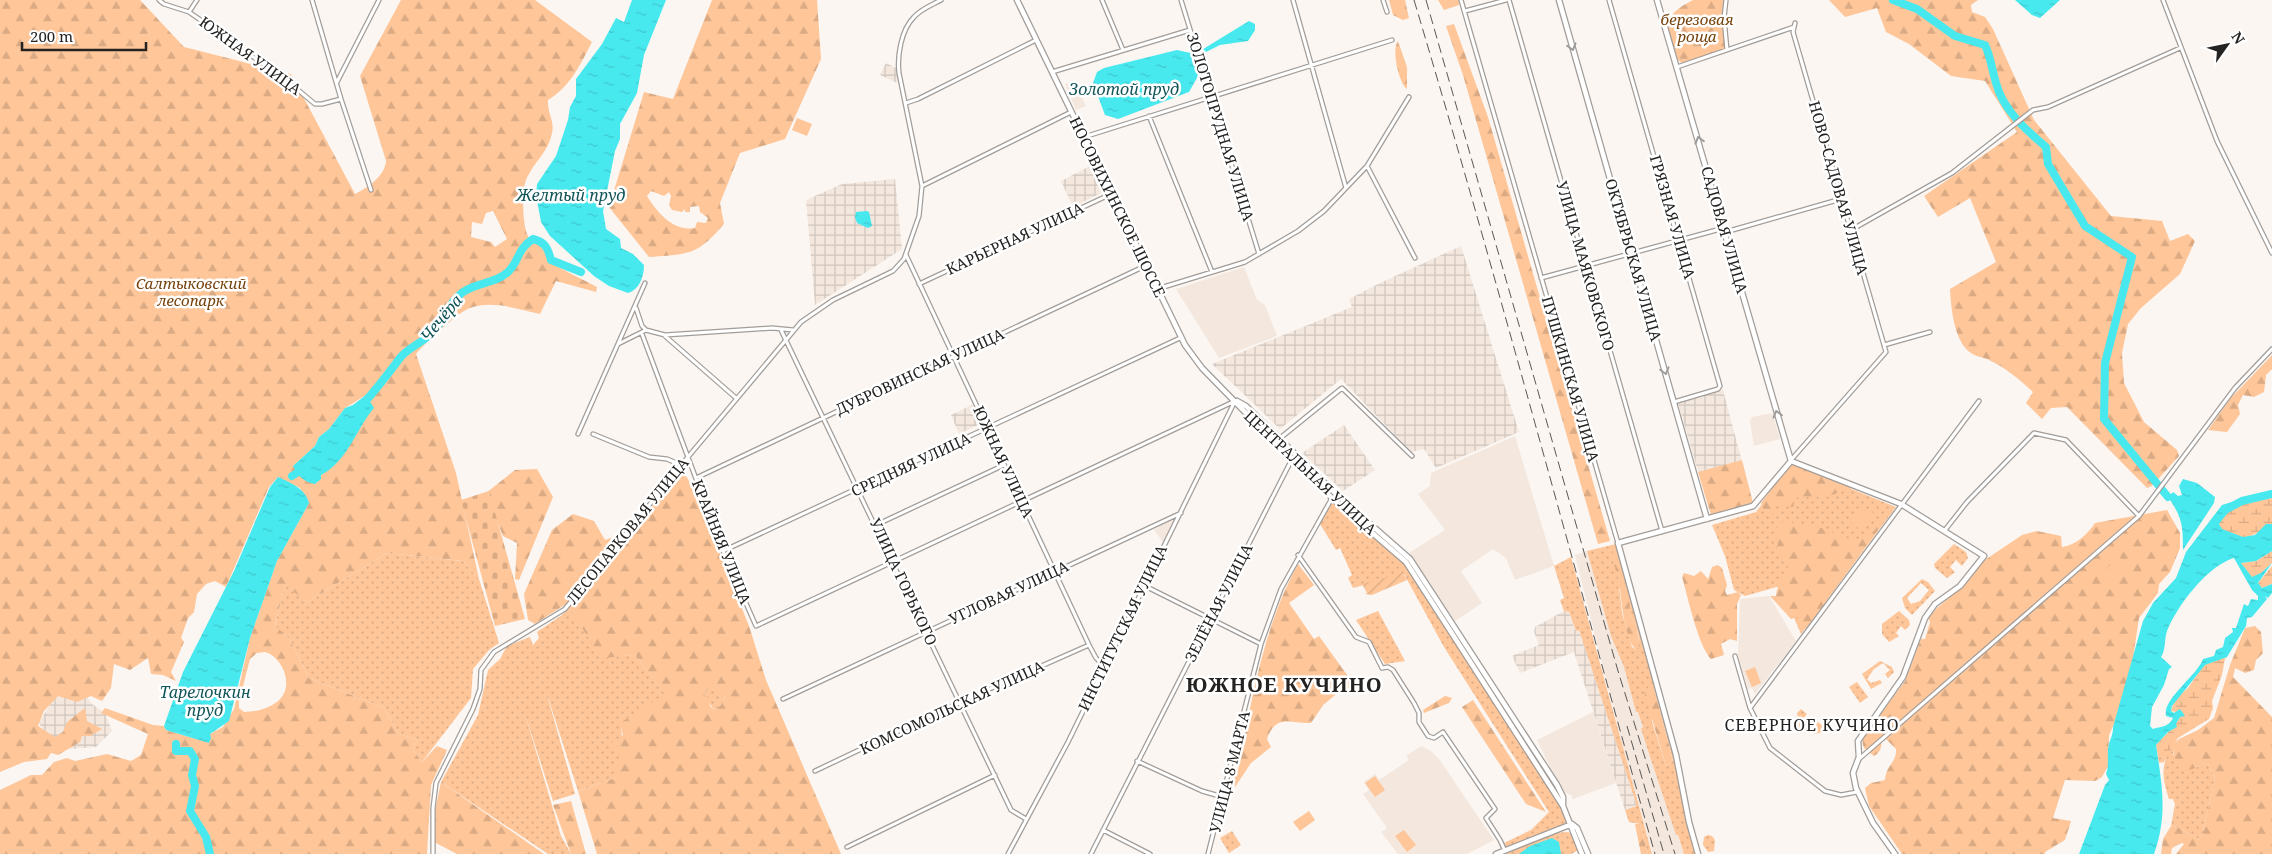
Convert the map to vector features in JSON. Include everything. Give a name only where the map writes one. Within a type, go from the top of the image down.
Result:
[{"type":"street","name":"ЮЖНАЯ УЛИЦА","points":[[159,0],[189,12],[286,80],[315,104],[341,99]]},
{"type":"street","points":[[189,12],[197,0]]},
{"type":"street","points":[[312,0],[341,99],[371,190]]},
{"type":"street","points":[[337,83],[379,0]]},
{"type":"street","points":[[905,255],[919,216],[922,186],[898,60],[902,40],[914,16],[941,0]]},
{"type":"street","name":"НОСОВИХИНСКОЕ ШОССЕ","points":[[1017,0],[1180,338],[1198,364],[1235,401]]},
{"type":"street","points":[[1102,0],[1124,50]]},
{"type":"street","name":"ЗОЛОТОПРУДНАЯ УЛИЦА","points":[[1181,0],[1259,254]]},
{"type":"street","points":[[1293,0],[1346,188]]},
{"type":"street","points":[[1383,0],[1387,12]]},
{"type":"street","name":"ПУШКИНСКАЯ УЛИЦА","points":[[1461,0],[1618,543],[1676,758],[1689,822],[1698,854]]},
{"type":"street","points":[[1464,11],[1508,0]]},
{"type":"street","name":"УЛИЦА МАЯКОВСКОГО","points":[[1508,0],[1662,531]]},
{"type":"street","name":"ОКТЯБРЬСКАЯ УЛИЦА","points":[[1559,0],[1707,519]]},
{"type":"street","name":"ГРЯЗНАЯ УЛИЦА","points":[[1609,0],[1720,386],[1718,389],[1674,402]]},
{"type":"street","name":"САДОВАЯ УЛИЦА","points":[[1658,0],[1790,461]]},
{"type":"street","points":[[1677,67],[1727,50],[1724,18],[1726,0]]},
{"type":"street","points":[[2163,0],[2217,141],[2272,253]]},
{"type":"street","name":"НОВО-САДОВАЯ УЛИЦА","points":[[1727,50],[1794,25],[1841,199],[1886,352],[1790,461]]},
{"type":"street","points":[[1052,72],[1190,30]]},
{"type":"street","points":[[906,103],[918,100],[1037,40]]},
{"type":"street","points":[[1084,137],[1392,40]]},
{"type":"street","points":[[1850,230],[1952,173],[2033,110],[2048,107],[2180,48]]},
{"type":"street","points":[[1156,289],[1245,262],[1317,216],[1367,166],[1409,97]]},
{"type":"street","points":[[922,186],[1072,112]]},
{"type":"street","points":[[1149,116],[1212,272]]},
{"type":"street","points":[[1367,166],[1415,258]]},
{"type":"street","name":"КАРЬЕРНАЯ УЛИЦА","points":[[919,284],[1111,194]]},
{"type":"street","points":[[1541,278],[1679,242],[1724,228],[1729,231],[1841,199]]},
{"type":"street","name":"ЮЖНАЯ УЛИЦА","points":[[905,255],[1089,645],[1096,658],[1105,667]]},
{"type":"street","name":"ЛЕСОПАРКОВАЯ УЛИЦА","points":[[432,854],[433,798],[436,783],[474,709],[480,689],[481,670],[498,648],[565,609],[736,398],[807,317],[833,300],[893,271],[905,255]]},
{"type":"street","name":"ДУБРОВИНСКАЯ УЛИЦА","points":[[696,478],[1145,266]]},
{"type":"street","points":[[578,434],[617,345],[636,308],[645,283]]},
{"type":"street","points":[[636,308],[640,323],[646,330],[664,335],[772,328],[794,330]]},
{"type":"street","points":[[617,345],[631,337],[642,334],[646,330]]},
{"type":"street","name":"УЛИЦА ГОРЬКОГО","points":[[782,330],[1011,810],[1026,819]]},
{"type":"street","points":[[1884,345],[1930,332]]},
{"type":"street","name":"КРАЙНЯЯ УЛИЦА","points":[[642,334],[723,551],[756,626],[894,562]]},
{"type":"street","points":[[664,335],[736,398]]},
{"type":"street","name":"СРЕДНЯЯ УЛИЦА","points":[[723,551],[1180,338]]},
{"type":"street","points":[[1895,854],[1873,823],[1857,792],[1853,770],[1859,759],[2138,516],[2235,388],[2272,349]]},
{"type":"street","points":[[1279,439],[1342,388],[1412,456]]},
{"type":"street","points":[[894,562],[1235,401]]},
{"type":"street","name":"ЦЕНТРАЛЬНАЯ УЛИЦА","points":[[1235,401],[1246,406],[1336,494],[1410,559],[1564,806],[1582,854]]},
{"type":"street","name":"ЦЕНТРАЛЬНАЯ УЛИЦА","points":[[1235,401],[1332,498],[1402,557],[1502,707]]},
{"type":"street","name":"ИНСТИТУТСКАЯ УЛИЦА","points":[[1008,854],[1105,667],[1235,401]]},
{"type":"street","points":[[1750,708],[1979,401]]},
{"type":"street","points":[[1945,530],[1967,502],[2034,433],[2066,440],[2138,516]]},
{"type":"street","points":[[594,434],[649,457],[666,459],[681,465]]},
{"type":"street","name":"ЗЕЛЁНАЯ УЛИЦА","points":[[1091,854],[1292,459]]},
{"type":"street","points":[[1618,543],[1757,504],[1790,461],[1901,504],[1984,556],[1963,583],[1935,604],[1925,618],[1903,677],[1858,739],[1859,759]]},
{"type":"street","points":[[876,524],[1004,465]]},
{"type":"street","name":"УЛИЦА 8 МАРТА","points":[[1208,854],[1260,644],[1281,589],[1298,555],[1332,498]]},
{"type":"street","name":"УГЛОВАЯ УЛИЦА","points":[[783,699],[1180,513]]},
{"type":"street","points":[[1298,555],[1356,637],[1369,642],[1382,668],[1388,667],[1393,670],[1414,703],[1419,713],[1419,722],[1428,736],[1434,738],[1444,732],[1495,808],[1486,818],[1505,851]]},
{"type":"street","points":[[1144,586],[1260,644]]},
{"type":"street","name":"КОМСОМОЛЬСКАЯ УЛИЦА","points":[[815,771],[960,702],[1089,645]]},
{"type":"street","points":[[1735,656],[1750,708],[1770,748],[1789,765],[1826,792],[1841,795],[1857,792]]},
{"type":"street","points":[[1137,761],[1202,791],[1223,797]]},
{"type":"street","points":[[847,847],[994,774]]},
{"type":"street","points":[[1496,854],[1572,824]]},
{"type":"street","name":"ЦЕНТРАЛЬНАЯ УЛИЦА","points":[[1572,824],[1576,828],[1588,854]]},
{"type":"street","points":[[1103,830],[1150,854]]},
{"type":"shaded area","points":[[886,63],[896,68],[897,83],[880,75]]},
{"type":"shaded area","points":[[1073,81],[1078,96],[1081,95],[1086,106],[1076,110],[1065,84]]},
{"type":"shaded area","points":[[1090,166],[1103,192],[1073,207],[1061,181]]},
{"type":"shaded area","points":[[895,179],[902,249],[815,305],[806,200],[842,184]]},
{"type":"shaded area","points":[[1461,246],[1519,432],[1436,468],[1424,449],[1411,452],[1341,379],[1280,429],[1212,364],[1352,307],[1349,299]]},
{"type":"shaded area","points":[[1244,267],[1257,300],[1265,305],[1277,336],[1219,358],[1176,289]]},
{"type":"shaded area","points":[[1723,390],[1753,503],[1711,515],[1678,403]]},
{"type":"shaded area","points":[[972,405],[980,424],[959,434],[951,415]]},
{"type":"shaded area","points":[[1772,413],[1780,439],[1754,446],[1750,421],[1752,417]]},
{"type":"shaded area","points":[[1344,425],[1375,470],[1343,491],[1302,453]]},
{"type":"shaded area","points":[[1515,436],[1554,566],[1515,580],[1506,558],[1493,549],[1461,571],[1482,603],[1454,622],[1409,553],[1445,530],[1418,494],[1430,486],[1431,473]]},
{"type":"shaded area","points":[[1171,518],[1175,522],[1163,542],[1154,530]]},
{"type":"shaded area","points":[[1587,551],[1611,636],[1624,667],[1636,712],[1638,712],[1643,727],[1641,729],[1684,854],[1653,854],[1624,752],[1575,555]]},
{"type":"shaded area","points":[[1769,596],[1796,641],[1755,694],[1752,688],[1748,689],[1738,655],[1740,599]]},
{"type":"shaded area","points":[[1564,611],[1569,612],[1575,630],[1579,630],[1636,803],[1636,805],[1625,810],[1574,652],[1520,673],[1512,656],[1539,645],[1534,632],[1535,627]]},
{"type":"shaded area","points":[[78,683],[92,704],[105,713],[112,731],[96,747],[58,750],[50,743],[39,723],[58,687]]},
{"type":"shaded area","points":[[1593,712],[1616,783],[1573,799],[1571,795],[1562,792],[1537,740]]},
{"type":"shaded area","points":[[1421,746],[1430,750],[1439,759],[1494,840],[1467,854],[1398,854],[1381,832],[1387,828],[1363,794],[1369,790],[1364,782],[1375,774],[1379,780],[1409,760],[1406,756]]},
{"type":"green space","name":"Салтыковский лесопарк","points":[[0,0],[140,0],[184,47],[291,74],[355,194],[375,181],[385,166],[386,161],[360,76],[401,0],[535,0],[592,42],[569,82],[548,100],[553,129],[547,147],[531,170],[525,183],[523,204],[525,228],[530,239],[542,247],[549,259],[555,264],[597,287],[596,292],[556,281],[540,314],[496,305],[470,308],[450,321],[416,354],[456,473],[479,579],[463,561],[387,553],[307,602],[285,585],[275,625],[290,640],[309,678],[384,708],[399,734],[418,740],[412,748],[422,762],[437,746],[447,750],[431,785],[427,854],[0,854],[0,790],[31,775],[42,775],[54,762],[67,758],[75,761],[107,754],[131,761],[141,755],[148,734],[101,713],[105,708],[153,725],[164,726],[166,730],[203,741],[210,734],[223,727],[234,709],[250,638],[277,561],[309,503],[300,488],[278,477],[269,487],[226,587],[215,581],[206,584],[197,594],[194,612],[188,618],[181,638],[184,642],[171,672],[176,681],[163,675],[151,674],[148,658],[130,670],[114,664],[111,688],[102,701],[91,696],[77,702],[58,696],[44,711],[38,726],[55,737],[63,732],[67,722],[85,708],[87,721],[102,729],[90,736],[82,736],[80,742],[58,755],[51,753],[47,759],[24,762],[0,772]],"holes":[[[493,211],[507,239],[495,247],[491,242],[471,237],[472,222],[482,224],[486,213]],[[366,395],[373,408],[321,475],[293,466],[315,446],[319,437],[329,429],[345,408]],[[265,652],[281,664],[286,678],[285,692],[281,698],[269,707],[244,712],[239,708],[239,702],[250,659],[257,653]]]},
{"type":"green space","points":[[712,0],[817,0],[821,59],[785,139],[740,153],[720,203],[724,224],[706,242],[699,248],[683,254],[649,257],[609,207],[644,92],[673,99]],"holes":[[[651,191],[664,196],[669,192],[671,196],[669,205],[672,210],[682,212],[685,209],[685,212],[690,212],[690,207],[699,206],[700,212],[708,218],[706,223],[697,222],[695,228],[687,228],[680,227],[666,220],[647,196]]]},
{"type":"green space","points":[[1389,0],[1405,0],[1409,18],[1403,20],[1393,15]]},
{"type":"green space","points":[[1438,0],[1459,0],[1459,5],[1444,10]]},
{"type":"green space","name":"березовая роща","points":[[1693,0],[1724,0],[1727,50],[1682,63],[1678,60],[1671,39],[1669,31],[1670,18],[1674,12]]},
{"type":"green space","points":[[1829,0],[1978,0],[1971,5],[1972,12],[1985,17],[1993,29],[2034,120],[2111,216],[2162,221],[2170,241],[2188,234],[2195,241],[2180,274],[2141,308],[2128,324],[2122,353],[2124,383],[2144,422],[2177,450],[2179,456],[2152,486],[2147,488],[2067,407],[2051,408],[2042,419],[2026,403],[2033,392],[2001,367],[1971,353],[1965,348],[1957,333],[1954,324],[1950,289],[1996,262],[1970,198],[1938,217],[1924,196],[2017,132],[1985,81],[1951,76],[1909,44],[1886,32],[1877,8],[1845,17]]},
{"type":"green space","points":[[1454,24],[1488,117],[1610,541],[1598,544],[1463,75],[1446,26]]},
{"type":"green space","points":[[1398,41],[1407,67],[1407,89],[1401,80],[1397,66],[1395,51]]},
{"type":"green space","points":[[797,118],[812,124],[807,136],[792,130]]},
{"type":"green space","points":[[2272,355],[2272,369],[2266,375],[2264,392],[2254,397],[2243,395],[2238,405],[2240,414],[2227,432],[2208,430],[2230,399]]},
{"type":"green space","points":[[1742,460],[1753,503],[1711,515],[1698,472]]},
{"type":"green space","points":[[1791,464],[1852,488],[1826,497],[1798,497],[1795,499],[1793,507],[1777,505],[1775,506],[1774,513],[1770,514],[1764,511],[1761,503]]},
{"type":"green space","points":[[1792,465],[1896,507],[1801,634],[1780,586],[1745,596],[1734,590],[1725,556],[1712,525],[1756,512]]},
{"type":"green space","points":[[537,469],[553,497],[519,580],[515,579],[517,543],[503,536],[486,493],[515,470]]},
{"type":"green space","points":[[679,472],[685,474],[697,495],[749,626],[766,680],[841,854],[597,854],[578,791],[618,777],[614,766],[623,759],[611,743],[623,735],[620,723],[665,694],[635,655],[602,658],[566,604],[535,624],[528,620],[524,594],[552,530],[573,514],[594,521],[605,540],[632,531]],"holes":[[[712,683],[725,697],[721,705],[714,710],[710,706],[709,698],[704,695]]]},
{"type":"green space","points":[[489,491],[525,619],[495,626],[461,500]]},
{"type":"green space","points":[[2272,498],[2272,526],[2244,539],[2219,528],[2219,521],[2236,506],[2249,501]]},
{"type":"green space","points":[[1337,503],[1401,558],[1557,800],[1567,820],[1565,824],[1505,847],[1504,843],[1531,830],[1549,812],[1444,647],[1404,574],[1353,588],[1348,578],[1352,575],[1340,548],[1336,550],[1320,524],[1331,504]]},
{"type":"green space","points":[[1861,505],[1875,514],[1862,531],[1849,521]]},
{"type":"green space","points":[[2167,510],[2180,533],[2180,548],[2170,572],[2159,584],[2158,593],[2139,618],[2133,658],[2117,717],[2109,735],[2108,766],[2102,777],[2095,781],[2065,780],[2053,818],[2071,821],[2065,840],[2045,852],[2045,854],[1902,854],[1869,806],[1865,788],[1871,783],[1885,780],[1887,771],[1895,757],[1896,749],[1884,737],[1881,739],[1880,751],[1874,756],[1864,747],[1863,738],[1905,681],[1921,639],[1925,639],[1930,622],[1928,618],[1964,585],[1982,562],[2022,535],[2037,531],[2061,536],[2062,547],[2081,539],[2095,523]]},
{"type":"green space","points":[[1887,515],[1806,629],[1797,617],[1791,619],[1770,596],[1776,596],[1781,578],[1791,564],[1780,558],[1776,553],[1778,522],[1792,522],[1800,528],[1814,526],[1857,540],[1875,530],[1882,518]]},
{"type":"green space","points":[[1616,544],[1675,760],[1696,854],[1684,854],[1678,835],[1676,835],[1641,729],[1643,727],[1638,712],[1636,712],[1624,667],[1611,636],[1587,551]],"holes":[[[1617,568],[1628,602],[1630,615],[1636,625],[1639,639],[1636,649],[1632,647],[1622,613]],[[1651,684],[1653,684],[1673,761],[1666,766],[1652,722]]]},
{"type":"green space","points":[[1954,544],[1966,552],[1968,558],[1962,566],[1956,560],[1950,567],[1955,572],[1947,578],[1935,568],[1934,564]]},
{"type":"green space","points":[[1614,551],[1617,552],[1629,595],[1630,615],[1636,625],[1640,647],[1636,649],[1629,639],[1620,589],[1615,584],[1618,578],[1611,554]]},
{"type":"green space","points":[[2272,551],[2272,563],[2252,578],[2241,563],[2256,561]]},
{"type":"green space","points":[[387,553],[463,561],[479,579],[499,643],[489,650],[473,669],[471,698],[422,762],[412,748],[418,740],[399,734],[384,708],[309,678],[290,640],[275,626],[285,584],[307,602]]},
{"type":"green space","points":[[2117,556],[2127,563],[2113,582],[2103,574]]},
{"type":"green space","points":[[1571,557],[1652,854],[1648,854],[1640,824],[1629,822],[1625,810],[1636,806],[1636,803],[1579,630],[1576,631],[1569,612],[1564,611],[1560,600],[1564,598],[1554,566]]},
{"type":"green space","points":[[1298,564],[1314,585],[1289,603],[1314,639],[1319,636],[1355,686],[1339,692],[1324,704],[1311,723],[1285,722],[1275,726],[1267,739],[1271,747],[1251,763],[1235,787],[1233,780],[1238,770],[1254,690],[1267,639],[1286,588]]},
{"type":"green space","points":[[1718,565],[1722,568],[1727,585],[1725,591],[1727,595],[1738,592],[1741,595],[1737,604],[1737,641],[1730,639],[1721,644],[1724,655],[1711,659],[1706,653],[1698,633],[1682,577],[1684,573],[1694,576],[1701,571],[1708,579],[1712,567]]},
{"type":"green space","points":[[2272,566],[2272,584],[2262,588],[2258,583]]},
{"type":"green space","points":[[1403,573],[1407,580],[1372,595],[1365,594],[1367,593],[1362,584]]},
{"type":"green space","points":[[1922,579],[1928,582],[1935,591],[1912,615],[1905,608],[1902,598]],"holes":[[[1921,583],[1929,590],[1920,601],[1911,604],[1907,598]]]},
{"type":"green space","points":[[569,607],[602,657],[635,655],[666,695],[621,723],[623,759],[618,777],[578,791],[546,691],[575,794],[553,801],[525,714],[561,836],[571,854],[548,854],[441,782],[478,715],[488,670],[500,659],[507,646],[530,637],[533,645],[539,638],[537,632],[562,615]]},
{"type":"green space","points":[[1378,611],[1405,661],[1385,664],[1356,620]]},
{"type":"green space","points":[[1899,611],[1909,620],[1910,625],[1905,630],[1901,626],[1896,633],[1899,636],[1889,642],[1882,634],[1882,624]]},
{"type":"green space","points":[[2255,626],[2261,632],[2263,653],[2256,660],[2254,670],[2245,673],[2235,668],[2233,677],[2272,717],[2272,854],[2176,854],[2184,844],[2182,843],[2172,848],[2171,854],[2161,854],[2163,839],[2171,826],[2175,826],[2199,839],[2202,836],[2215,778],[2208,764],[2186,771],[2177,763],[2173,745],[2179,739],[2198,730],[2214,718],[2230,665],[2245,628]]},
{"type":"green space","points":[[2227,657],[2225,658],[2222,675],[2212,701],[2213,708],[2209,719],[2178,738],[2164,762],[2159,763],[2156,745],[2174,726],[2181,713],[2171,711],[2175,699],[2188,688],[2204,665]]},
{"type":"green space","points":[[1880,661],[1892,667],[1894,672],[1888,678],[1885,674],[1890,670],[1883,663],[1874,669],[1867,679],[1871,683],[1880,680],[1882,683],[1871,689],[1862,674]]},
{"type":"green space","points":[[1755,667],[1761,683],[1752,687],[1745,671]]},
{"type":"green space","points":[[712,682],[725,697],[721,705],[714,710],[704,695]]},
{"type":"green space","points":[[1857,682],[1868,697],[1860,703],[1849,687]]},
{"type":"green space","points":[[1653,684],[1673,761],[1666,766],[1644,692]]},
{"type":"green space","points":[[1445,696],[1452,698],[1449,703],[1424,713],[1423,710]]},
{"type":"green space","points":[[1473,700],[1546,812],[1526,804],[1462,707]]},
{"type":"green space","points":[[1801,709],[1807,714],[1803,719],[1814,728],[1818,722],[1823,726],[1824,732],[1814,734],[1813,732],[1804,733],[1803,730],[1800,730],[1797,713]]},
{"type":"green space","points":[[2173,745],[2173,754],[2186,770],[2208,764],[2215,778],[2202,836],[2199,839],[2175,826],[2171,826],[2175,804],[2173,799],[2169,799],[2164,778],[2164,765]]},
{"type":"green space","points":[[1375,776],[1385,790],[1375,797],[1365,783]]},
{"type":"green space","points":[[441,782],[544,854],[457,854],[434,842],[435,811]]},
{"type":"green space","points":[[571,801],[586,854],[571,854],[553,805]]},
{"type":"green space","points":[[1309,811],[1315,820],[1300,831],[1293,822]]},
{"type":"green space","points":[[1635,824],[1640,824],[1648,854],[1641,854]]},
{"type":"green space","points":[[1404,830],[1416,845],[1407,852],[1395,836]]},
{"type":"green space","points":[[1232,831],[1241,845],[1229,853],[1220,838]]},
{"type":"green space","points":[[1556,833],[1571,833],[1579,850],[1571,854],[1503,854]]},
{"type":"green space","points":[[1712,836],[1715,840],[1714,851],[1708,852],[1703,845],[1704,837]]},
{"type":"water","name":"Желтый пруд","points":[[632,0],[666,0],[644,55],[637,93],[620,124],[620,139],[615,151],[603,211],[606,229],[620,239],[621,248],[633,254],[644,265],[643,274],[638,286],[628,293],[609,286],[594,276],[550,236],[541,222],[536,195],[537,184],[556,156],[568,120],[570,107],[576,96],[576,79],[602,44],[616,18],[624,22]]},
{"type":"water","points":[[2015,0],[2060,0],[2040,18],[2032,15]]},
{"type":"water","name":"Золотой пруд","points":[[1249,21],[1255,24],[1255,30],[1248,41],[1220,45],[1196,57],[1198,76],[1189,92],[1118,119],[1105,115],[1093,83],[1097,72],[1104,68],[1177,50],[1195,54]]},
{"type":"water","points":[[856,212],[869,212],[872,226],[868,228],[857,223],[855,217]]},
{"type":"water","points":[[366,395],[374,408],[345,453],[338,462],[321,475],[321,479],[315,484],[305,480],[293,466],[315,446],[319,437],[329,429],[345,408],[353,405]]},
{"type":"water","name":"Тарелочкин пруд","points":[[278,477],[301,490],[309,503],[277,561],[250,638],[229,721],[210,734],[209,743],[166,730],[164,726],[183,672],[234,571],[270,487]]},
{"type":"water","points":[[2183,479],[2197,483],[2215,497],[2214,503],[2183,550],[2181,522],[2168,497],[2173,492],[2178,496],[2182,495],[2179,486]]},
{"type":"water","points":[[2272,490],[2272,496],[2234,505],[2219,524],[2222,529],[2243,537],[2255,535],[2266,524],[2272,524],[2272,551],[2256,561],[2241,563],[2252,577],[2261,573],[2272,563],[2258,583],[2262,588],[2272,584],[2272,593],[2268,598],[2265,596],[2267,599],[2252,617],[2247,618],[2246,626],[2227,657],[2205,665],[2172,706],[2171,711],[2174,713],[2180,709],[2185,716],[2180,717],[2176,724],[2177,727],[2168,732],[2156,745],[2162,787],[2162,813],[2161,826],[2154,854],[2079,854],[2105,785],[2109,780],[2106,774],[2108,747],[2143,621],[2153,603],[2176,578],[2186,552],[2222,505]],"holes":[[[2234,558],[2252,590],[2258,596],[2258,600],[2251,599],[2248,606],[2244,604],[2236,628],[2232,628],[2233,632],[2225,638],[2223,647],[2216,650],[2214,656],[2203,659],[2200,666],[2174,695],[2166,709],[2166,716],[2173,718],[2171,721],[2167,725],[2153,729],[2150,726],[2152,707],[2164,685],[2169,669],[2172,667],[2161,657],[2164,651],[2166,634],[2185,599],[2214,569]]]},
{"type":"water","points":[[1552,838],[1559,842],[1561,854],[1519,854],[1530,846]]},
{"type":"waterway","points":[[1893,0],[1917,9],[1955,36],[1985,45],[1999,93],[2016,119],[2046,147],[2048,164],[2085,226],[2132,257],[2105,363],[2104,419],[2168,497]]},
{"type":"waterway","name":"Чечёра","points":[[362,405],[400,358],[434,331],[452,304],[463,292],[503,276],[512,268],[521,251],[533,239],[545,246],[551,260],[581,272]]},
{"type":"waterway","points":[[1285,436],[1300,424]]},
{"type":"waterway","name":"Чечёра","points":[[292,476],[303,469]]},
{"type":"waterway","points":[[2225,510],[2242,501],[2272,494]]},
{"type":"waterway","name":"Чечёра","points":[[176,744],[176,751],[190,751],[195,759],[192,775],[195,786],[190,811],[206,837],[210,854]]},
{"type":"railway","points":[[1414,0],[1476,213],[1655,854]]},
{"type":"railway","points":[[1426,0],[1618,671],[1675,854]]},
{"type":"railway","points":[[1627,726],[1664,854]]},
{"type":"district","name":"ЮЖНОЕ КУЧИНО","points":[[1284,685]]},
{"type":"district","name":"СЕВЕРНОЕ КУЧИНО","points":[[1812,725]]}]
